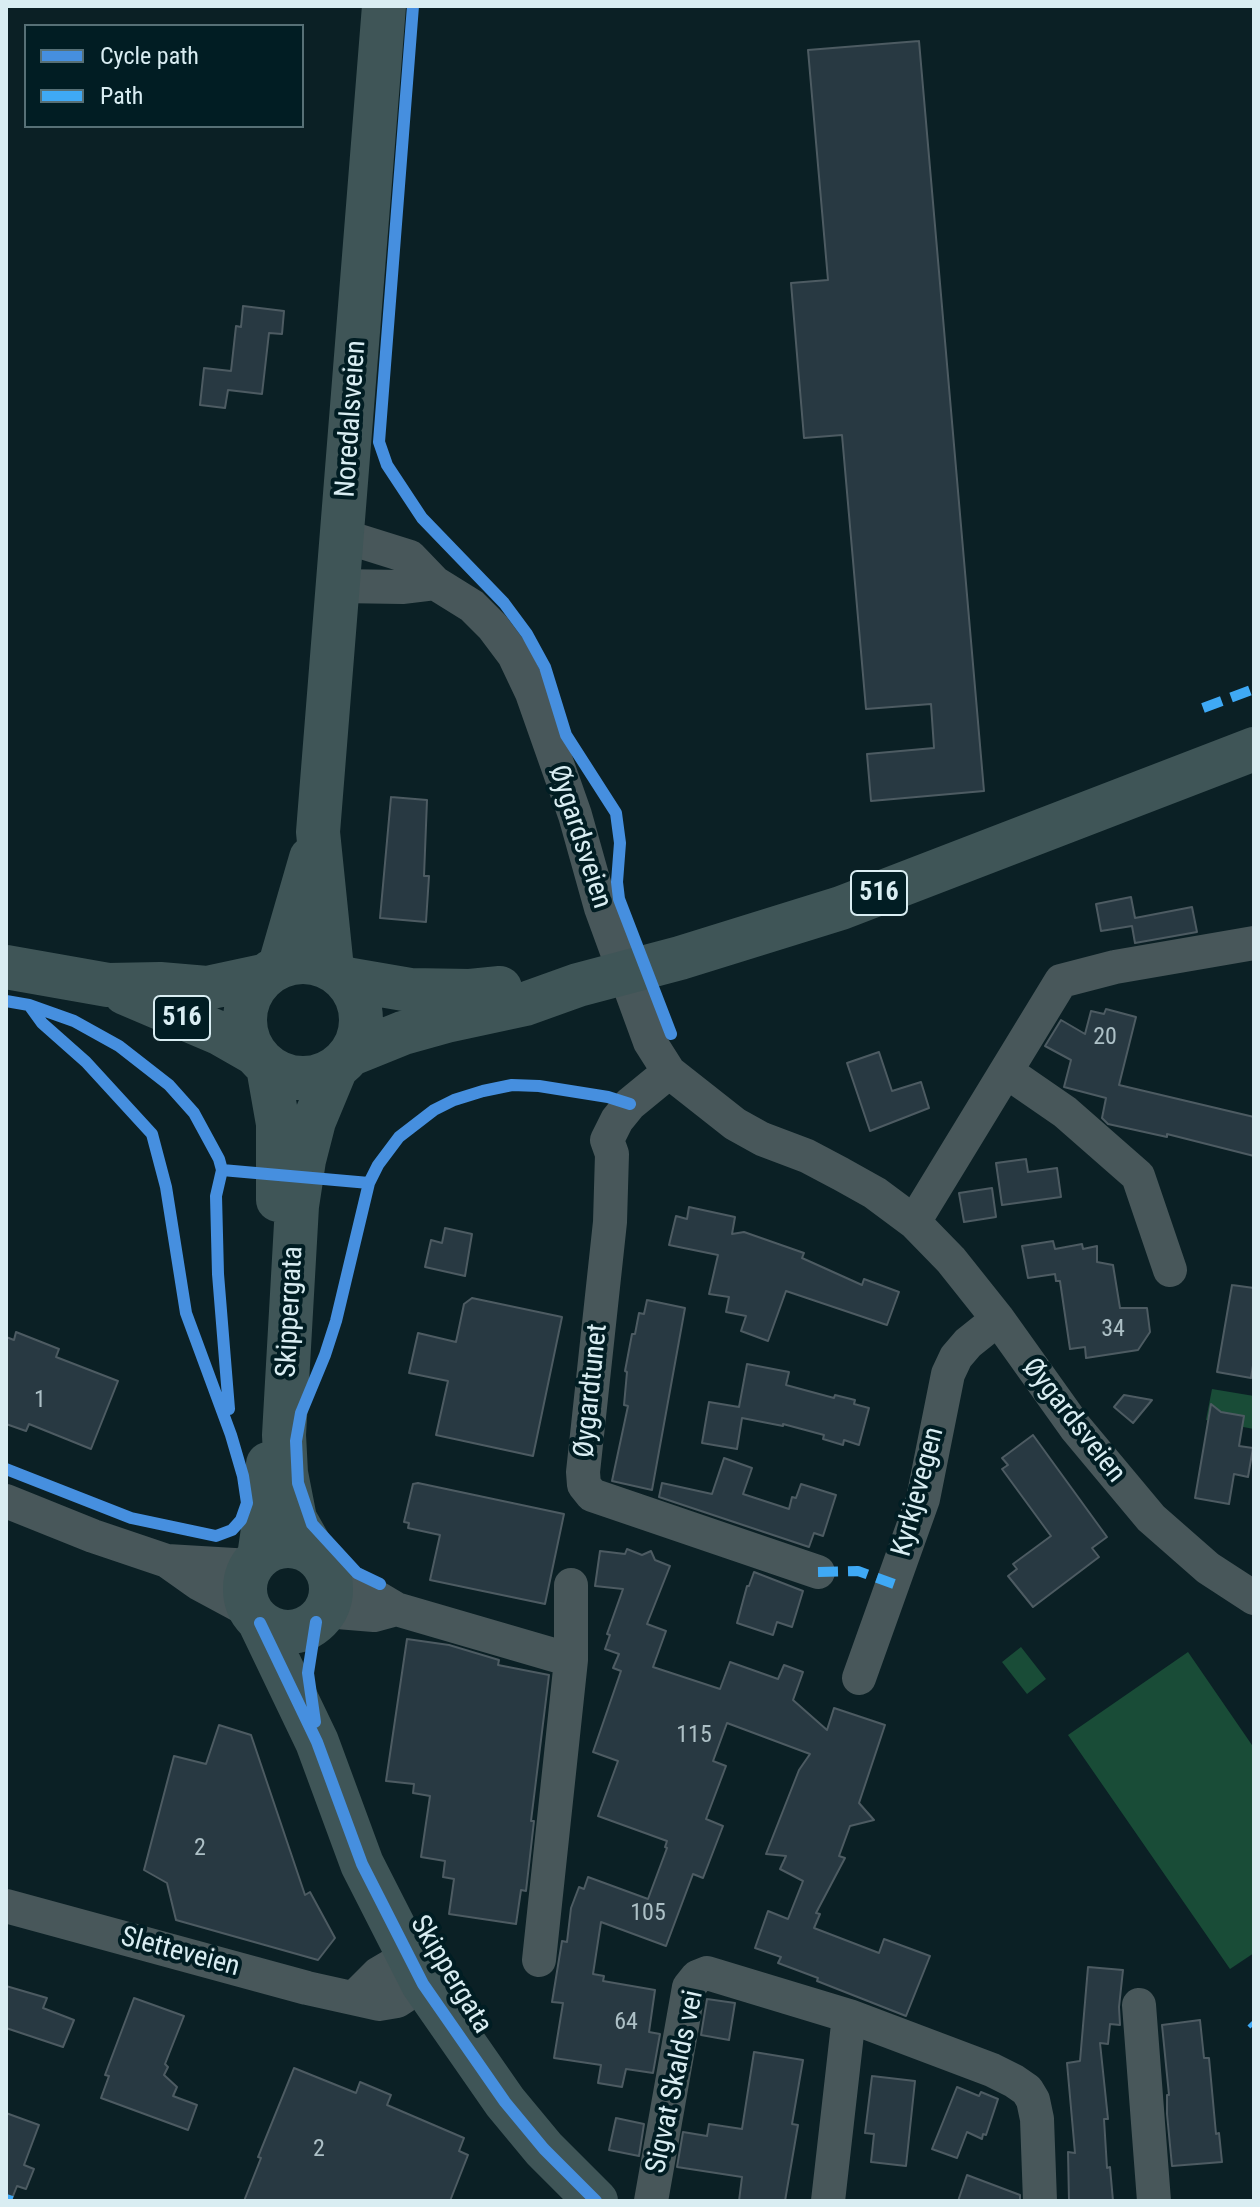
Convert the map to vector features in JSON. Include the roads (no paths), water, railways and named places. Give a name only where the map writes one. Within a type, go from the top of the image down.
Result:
[{"type":"main road","name":"Noredalsveien","points":[[339,974],[318,832],[384,6]]},
{"type":"main road","name":"516","points":[[108,985],[219,1033],[286,1076],[318,1077],[403,1033],[525,1004],[578,985],[680,958],[841,908],[1254,749]]},
{"type":"main road","name":"Noredalsveien","points":[[272,970],[318,832]]},
{"type":"main road","name":"516","points":[[6,967],[108,985],[207,988],[231,985],[301,961],[316,962],[339,974],[410,990],[470,991],[578,985]]},
{"type":"main road","name":"516","points":[[261,1060],[246,1034],[244,1014],[251,992],[272,970]]},
{"type":"main road","points":[[339,974],[359,1003],[362,1023],[360,1035],[344,1061]]},
{"type":"main road","name":"Skippergata","points":[[261,1060],[278,1124],[278,1200],[263,1529],[255,1562],[245,1581],[245,1596],[317,1742],[362,1864],[415,1970],[505,2102],[544,2149],[596,2201]]},
{"type":"main road","name":"Skippergata","points":[[317,1742],[308,1673],[321,1617],[330,1597],[330,1581],[295,1519],[286,1473],[284,1420],[297,1206],[304,1160],[314,1121],[344,1061]]},
{"type":"main road","points":[[255,1562],[272,1549],[287,1546],[302,1549],[320,1562]]},
{"type":"main road","points":[[255,1617],[273,1630],[288,1633],[303,1630],[321,1617]]},
{"type":"street","name":"Øygardsveien","points":[[343,536],[410,557],[435,583],[472,606],[514,655],[532,693],[575,815],[601,908],[650,1042],[669,1072],[735,1124],[852,1180],[914,1222],[951,1260],[998,1319],[1075,1427],[1151,1518],[1208,1568],[1254,1598]]},
{"type":"street","points":[[339,586],[402,587],[435,583]]},
{"type":"street","points":[[914,1222],[1061,981],[1115,967],[1254,943]]},
{"type":"street","name":"Øygardtunet","points":[[669,1072],[630,1104],[607,1140],[612,1154],[610,1222],[584,1485],[592,1495],[818,1572]]},
{"type":"street","points":[[1007,1072],[1065,1112],[1138,1176],[1170,1270]]},
{"type":"street","name":"Kyrkjevegen","points":[[859,1678],[923,1499],[948,1374],[956,1357],[968,1343],[998,1319]]},
{"type":"street","points":[[6,1501],[93,1536],[167,1561],[255,1617]]},
{"type":"street","points":[[167,1561],[255,1562]]},
{"type":"street","points":[[320,1562],[396,1609],[571,1660]]},
{"type":"street","points":[[539,1960],[571,1660],[571,1585]]},
{"type":"street","points":[[321,1617],[374,1615],[396,1609]]},
{"type":"street","name":"Sletteveien","points":[[6,1906],[307,1988],[355,1997],[378,1974],[415,1970]]},
{"type":"street","name":"Sigvat Skalds vei","points":[[651,2201],[689,1987],[697,1977],[707,1973],[849,2016],[992,2070],[1027,2090],[1033,2100],[1037,2119],[1040,2201]]},
{"type":"street","points":[[1139,2005],[1154,2201]]},
{"type":"street","points":[[828,2201],[849,2016]]}]
